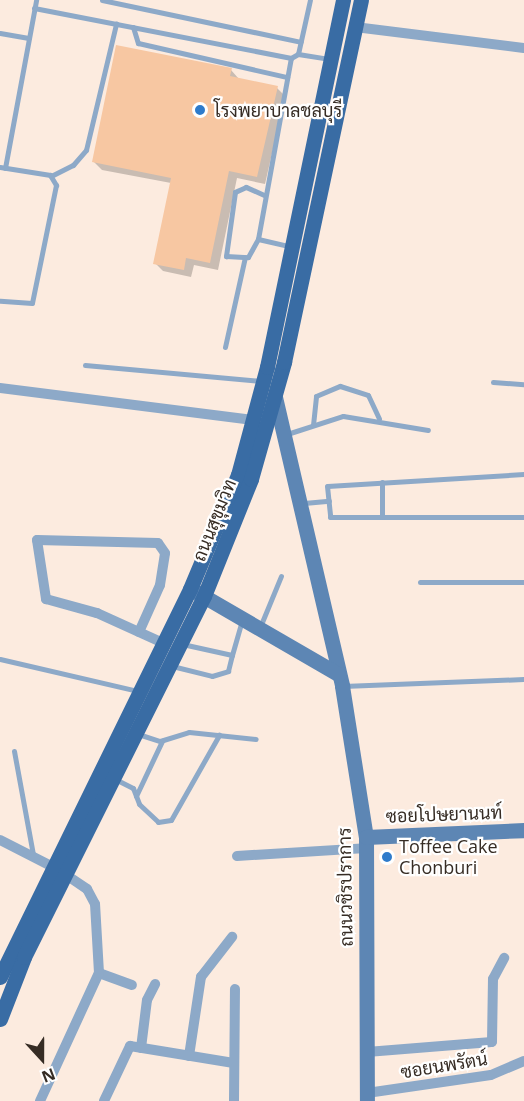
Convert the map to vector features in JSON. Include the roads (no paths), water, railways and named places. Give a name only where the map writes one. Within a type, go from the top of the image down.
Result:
[{"type":"main road","name":"ถนนสุขุมวิท","points":[[0,977],[113,778],[181,643],[253,420],[263,382],[343,0]]},
{"type":"main road","name":"ถนนสุขุมวิท","points":[[0,1018],[139,691],[163,643],[197,592],[251,479],[275,397],[361,0]]},
{"type":"street","points":[[355,27],[524,48]]},
{"type":"street","points":[[0,388],[253,420]]},
{"type":"street","name":"ถนนวชิรปราการ","points":[[275,397],[304,503],[340,680],[366,843],[367,1097]]},
{"type":"street","points":[[139,632],[160,585],[165,553],[158,543],[37,540],[46,599],[139,632],[163,643]]},
{"type":"street","points":[[197,592],[259,628],[340,680]]},
{"type":"street","name":"ซอยโปษยานนท์","points":[[366,843],[524,831]]},
{"type":"street","points":[[0,840],[63,868],[87,889],[95,904],[99,973],[40,1101]]},
{"type":"street","points":[[237,856],[366,843]]},
{"type":"street","points":[[189,1056],[201,977],[232,937]]},
{"type":"street","points":[[367,1052],[492,1042],[493,979],[504,958]]},
{"type":"street","points":[[99,973],[132,986]]},
{"type":"street","points":[[141,1048],[147,1000],[155,984]]},
{"type":"street","points":[[234,1101],[235,989]]},
{"type":"street","points":[[104,1101],[125,1049],[141,1048],[234,1063]]},
{"type":"street","name":"ซอยนพรัตน์","points":[[367,1097],[491,1075],[524,1061]]},
{"type":"lane","points":[[36,0],[2,167],[51,176],[73,165],[86,150],[116,24]]},
{"type":"lane","points":[[102,0],[117,1],[301,42]]},
{"type":"lane","points":[[298,54],[310,0]]},
{"type":"lane","points":[[34,8],[291,58],[298,54],[331,59]]},
{"type":"lane","points":[[133,27],[138,43],[287,77]]},
{"type":"lane","points":[[0,33],[29,38]]},
{"type":"lane","points":[[225,347],[245,257],[258,239],[264,195],[291,58]]},
{"type":"lane","points":[[0,301],[27,306],[34,297],[56,185],[51,176]]},
{"type":"lane","points":[[245,257],[224,252],[235,192],[246,187],[264,195]]},
{"type":"lane","points":[[258,239],[292,247]]},
{"type":"lane","points":[[85,365],[263,382]]},
{"type":"lane","points":[[493,382],[524,384]]},
{"type":"lane","points":[[313,425],[316,396],[340,386],[368,395],[379,418]]},
{"type":"lane","points":[[285,434],[343,416],[379,418],[428,430]]},
{"type":"lane","points":[[524,474],[327,486],[330,517],[524,517]]},
{"type":"lane","points":[[382,482],[382,517]]},
{"type":"lane","points":[[304,503],[329,501]]},
{"type":"lane","points":[[259,628],[280,576]]},
{"type":"lane","points":[[420,582],[524,582]]},
{"type":"lane","points":[[170,666],[219,676],[228,671],[242,618]]},
{"type":"lane","points":[[181,643],[232,655]]},
{"type":"lane","points":[[0,659],[139,691]]},
{"type":"lane","points":[[340,680],[524,679]]},
{"type":"lane","points":[[135,733],[162,741],[189,732],[256,739]]},
{"type":"lane","points":[[113,778],[133,788],[136,797],[158,822],[171,820],[219,735]]},
{"type":"lane","points":[[136,797],[162,741]]},
{"type":"lane","points":[[14,751],[33,856]]},
{"type":"place","name":"โรงพยาบาลชลบุรี","points":[[200,110]]},
{"type":"place","name":"Toffee Cake Chonburi","points":[[387,857]]}]
